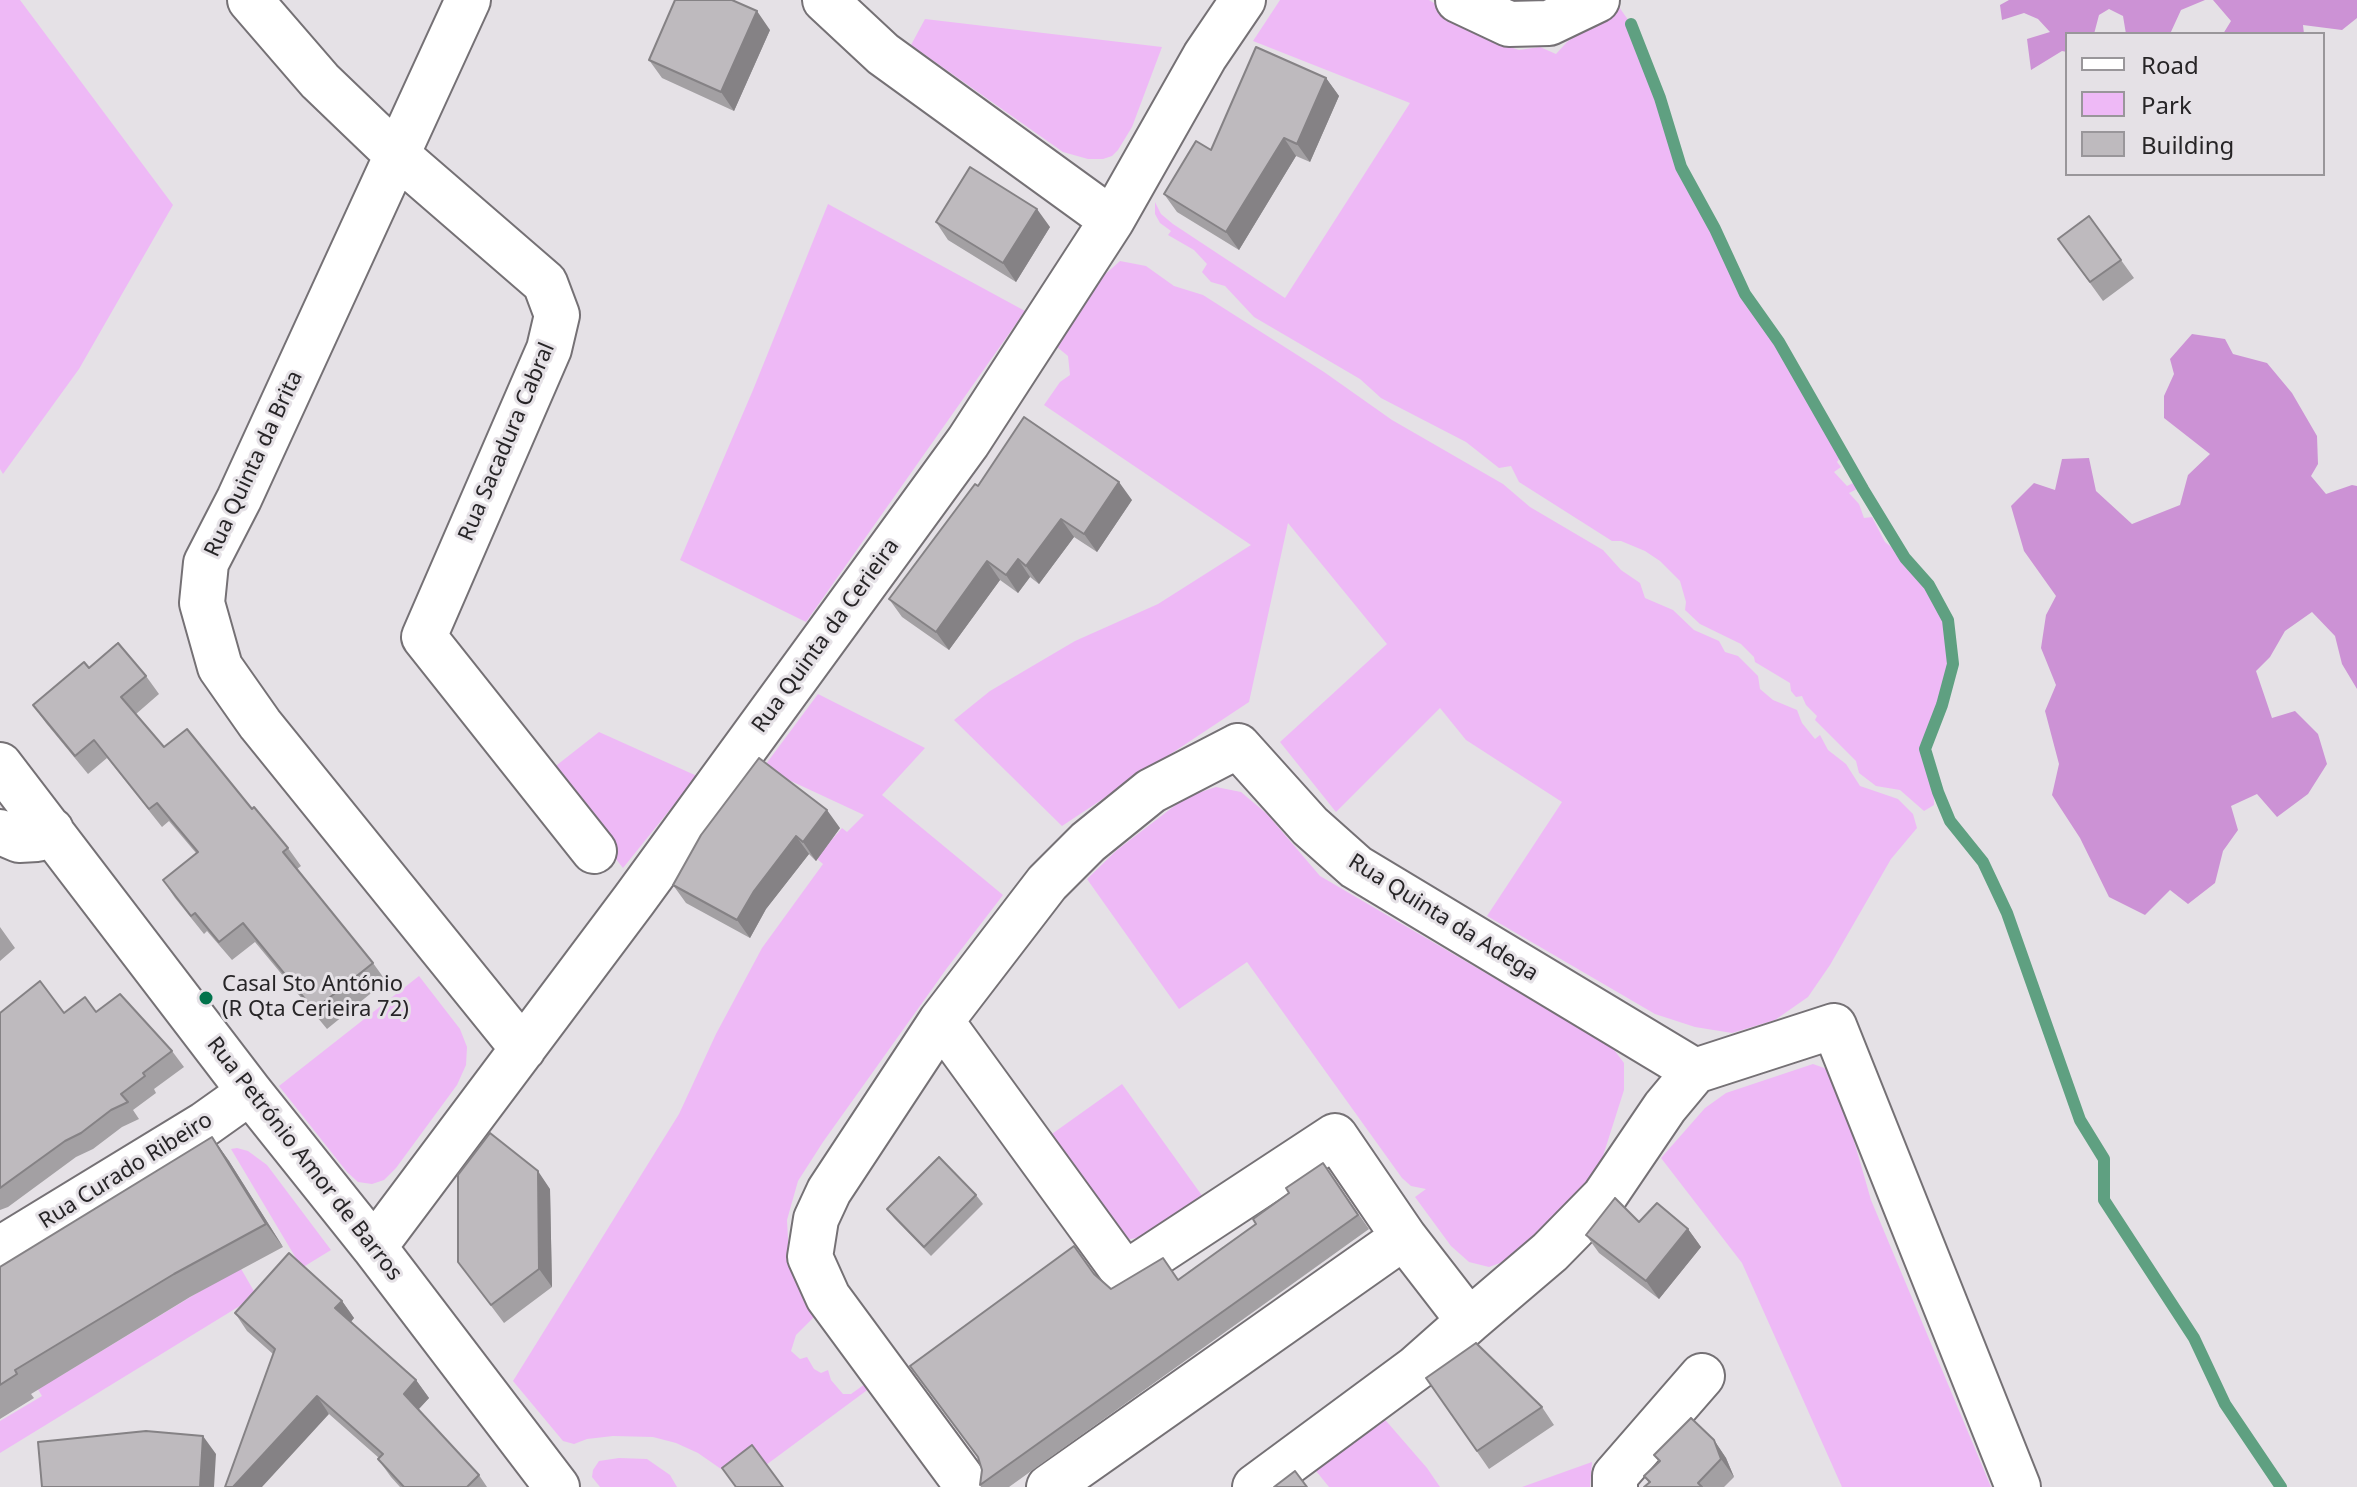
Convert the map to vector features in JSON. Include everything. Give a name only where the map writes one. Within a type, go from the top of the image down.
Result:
[{"type":"street","name":"Rua Sacadura Cabral","points":[[250,0],[320,81],[396,154],[545,283],[557,315],[549,349],[424,637],[594,851]]},
{"type":"street","name":"Rua Quinta da Brita","points":[[468,0],[239,499],[206,563],[202,603],[220,667],[260,724],[523,1049]]},
{"type":"street","points":[[825,0],[883,54],[1112,220]]},
{"type":"street","points":[[1204,0],[1205,56]]},
{"type":"street","name":"Rua Quinta da Cerieira","points":[[374,1247],[968,442],[1112,220],[1205,56],[1243,0]]},
{"type":"street","points":[[1458,0],[1509,24],[1536,24],[1549,23],[1597,0]]},
{"type":"street","name":"Rua Quinta da Adega","points":[[968,1487],[828,1297],[810,1257],[816,1219],[829,1191],[941,1021],[1047,883],[1088,842],[1151,791],[1238,746],[1310,826],[1356,867],[1695,1071]]},
{"type":"street","name":"Rua Petrónio Amor de Barros","points":[[0,765],[557,1487]]},
{"type":"street","points":[[0,832],[19,840],[37,839],[51,830]]},
{"type":"street","points":[[941,1021],[1125,1274],[1335,1136],[1404,1237],[1469,1321]]},
{"type":"street","points":[[1255,1487],[1416,1368],[1550,1252],[1604,1197],[1665,1107],[1695,1071],[1834,1026],[2018,1487]]},
{"type":"street","name":"Rua Curado Ribeiro","points":[[0,1249],[205,1124],[250,1092]]},
{"type":"street","points":[[1049,1487],[1404,1237]]},
{"type":"street","points":[[1615,1487],[1615,1476],[1702,1376]]},
{"type":"green space","points":[[0,0],[20,0],[173,205],[79,369],[3,474],[0,469]]},
{"type":"green space","points":[[1280,0],[1429,0],[1498,43],[1519,50],[1540,47],[1556,54],[1590,22],[1619,7],[1631,24],[1660,98],[1681,167],[1715,229],[1745,294],[1779,342],[1846,460],[1840,458],[1837,462],[1841,467],[1834,472],[1847,486],[1855,482],[1857,489],[1849,493],[1859,504],[1864,518],[1872,517],[1885,542],[1905,558],[1929,585],[1948,620],[1953,664],[1925,749],[1938,792],[1934,805],[1924,811],[1900,790],[1876,786],[1859,773],[1856,761],[1815,720],[1817,716],[1802,696],[1796,697],[1791,691],[1790,683],[1755,662],[1741,644],[1700,624],[1685,610],[1680,581],[1660,561],[1621,541],[1612,541],[1519,482],[1511,466],[1499,468],[1466,442],[1381,398],[1360,379],[1254,317],[1225,286],[1211,282],[1202,272],[1207,264],[1194,250],[1168,235],[1171,231],[1160,223],[1155,214],[1155,202],[1161,214],[1173,224],[1285,298],[1410,103],[1253,41]]},
{"type":"green space","points":[[925,19],[1162,47],[1132,127],[1118,150],[1103,159],[1088,159],[1063,152],[911,45]]},
{"type":"green space","points":[[828,204],[1025,311],[806,622],[680,560]]},
{"type":"green space","points":[[1120,261],[1146,266],[1174,286],[1203,295],[1324,372],[1392,420],[1503,484],[1530,507],[1603,550],[1621,570],[1640,583],[1645,598],[1673,610],[1694,630],[1719,641],[1725,652],[1738,656],[1758,676],[1760,689],[1773,700],[1797,710],[1802,723],[1815,739],[1820,735],[1828,750],[1846,764],[1860,786],[1898,799],[1913,814],[1917,828],[1891,859],[1808,997],[1775,1020],[1732,1033],[1695,1027],[1655,1014],[1487,916],[1562,802],[1466,740],[1440,708],[1336,812],[1280,742],[1387,644],[1288,523],[1249,702],[1062,826],[954,720],[990,691],[1075,641],[1158,604],[1251,545],[1044,405],[1060,382],[1070,375],[1068,356],[1057,347],[1101,278]]},
{"type":"green space","points":[[818,694],[925,748],[882,795],[1003,895],[823,1142],[798,1181],[787,1220],[789,1257],[820,1311],[796,1335],[791,1351],[800,1359],[807,1357],[814,1369],[821,1373],[828,1370],[831,1380],[843,1394],[851,1394],[865,1384],[874,1385],[766,1465],[735,1472],[721,1469],[676,1443],[653,1437],[613,1436],[574,1444],[563,1441],[513,1381],[679,1114],[716,1034],[762,948],[823,864],[816,858],[842,828],[847,832],[864,815],[763,768]]},
{"type":"green space","points":[[599,732],[697,776],[623,868],[548,772]]},
{"type":"green space","points":[[1216,787],[1241,792],[1267,814],[1320,876],[1612,1047],[1624,1063],[1624,1090],[1596,1178],[1511,1259],[1489,1267],[1469,1262],[1451,1246],[1415,1197],[1426,1189],[1411,1186],[1402,1178],[1247,962],[1179,1009],[1087,879],[1117,850],[1186,797]]},
{"type":"green space","points":[[419,976],[460,1029],[467,1047],[466,1065],[457,1085],[396,1168],[384,1180],[372,1184],[358,1182],[279,1086]]},
{"type":"green space","points":[[1813,1064],[1827,1069],[1838,1085],[1871,1200],[1991,1487],[1842,1487],[1742,1263],[1661,1158],[1705,1108],[1726,1093]]},
{"type":"green space","points":[[1122,1084],[1203,1197],[1149,1236],[1130,1239],[1114,1229],[1049,1136]]},
{"type":"green space","points":[[231,1149],[248,1151],[267,1165],[331,1250],[0,1453],[0,1421],[42,1396],[0,1327],[57,1378],[240,1267],[255,1293],[300,1265]]},
{"type":"green space","points":[[1381,1415],[1440,1487],[1329,1487],[1312,1466]]},
{"type":"green space","points":[[647,1459],[670,1475],[677,1487],[600,1487],[592,1477],[593,1470],[599,1461]]},
{"type":"green space","points":[[1592,1462],[1590,1487],[1522,1487]]},
{"type":"shaded area","points":[[2009,0],[2205,0],[2181,10],[2171,32],[2126,32],[2123,16],[2109,9],[2099,15],[2095,32],[2065,32],[2065,52],[2031,70],[2027,39],[2050,32],[2038,19],[2024,13],[2002,20],[2000,5]]},
{"type":"shaded area","points":[[2213,0],[2357,0],[2357,18],[2342,30],[2303,25],[2304,32],[2224,32],[2231,21]]},
{"type":"shaded area","points":[[2192,334],[2225,339],[2233,354],[2267,363],[2292,393],[2317,436],[2318,464],[2311,476],[2326,494],[2357,486],[2357,689],[2342,664],[2335,636],[2312,612],[2285,631],[2270,657],[2256,671],[2272,718],[2295,711],[2318,734],[2327,764],[2308,794],[2277,817],[2257,794],[2231,806],[2238,830],[2223,851],[2215,883],[2188,904],[2170,890],[2145,915],[2109,897],[2080,838],[2052,795],[2059,764],[2045,711],[2056,685],[2041,648],[2046,615],[2056,596],[2024,551],[2011,506],[2034,483],[2055,490],[2062,459],[2089,458],[2096,491],[2132,524],[2180,505],[2188,475],[2210,454],[2164,418],[2164,396],[2174,374],[2170,359]]},
{"type":"building","points":[[675,0],[732,0],[757,11],[721,92],[649,60]]},
{"type":"building","points":[[1256,47],[1326,78],[1297,144],[1284,138],[1226,232],[1164,194],[1196,141],[1211,150]]},
{"type":"building","points":[[970,167],[1037,209],[1003,263],[936,222]]},
{"type":"building","points":[[2089,216],[2121,260],[2090,282],[2058,239]]},
{"type":"building","points":[[1024,417],[1119,482],[1084,534],[1061,519],[1026,566],[1018,559],[1006,575],[987,561],[936,632],[889,599],[975,484],[978,486]]},
{"type":"building","points":[[118,643],[146,676],[121,697],[164,747],[187,729],[288,848],[283,852],[373,963],[314,1010],[243,923],[219,942],[195,913],[191,916],[163,880],[198,852],[157,803],[149,809],[94,740],[75,756],[33,705],[84,662],[89,668]]},
{"type":"building","points":[[759,758],[827,810],[803,842],[796,836],[754,891],[737,920],[673,885],[701,835]]},
{"type":"building","points":[[40,981],[64,1013],[85,997],[96,1012],[120,994],[172,1051],[121,1094],[128,1102],[111,1110],[0,1188],[0,1013]]},
{"type":"building","points":[[490,1133],[538,1171],[539,1269],[491,1305],[458,1262],[458,1175]]},
{"type":"building","points":[[212,1137],[266,1224],[174,1274],[15,1370],[17,1374],[0,1385],[0,1267]]},
{"type":"building","points":[[939,1157],[976,1195],[924,1247],[887,1209]]},
{"type":"building","points":[[1323,1163],[1358,1215],[980,1485],[982,1470],[978,1457],[910,1366],[1074,1246],[1094,1274],[1111,1289],[1163,1258],[1178,1280],[1256,1224],[1253,1219],[1289,1193],[1286,1188]]},
{"type":"building","points":[[1615,1198],[1639,1222],[1657,1203],[1688,1229],[1646,1281],[1586,1235]]},
{"type":"building","points":[[289,1253],[342,1301],[335,1308],[416,1380],[404,1394],[479,1475],[467,1487],[404,1487],[378,1459],[383,1454],[317,1396],[233,1487],[225,1487],[275,1349],[235,1313]]},
{"type":"building","points":[[1476,1343],[1542,1407],[1477,1451],[1426,1378]]},
{"type":"building","points":[[1691,1418],[1714,1440],[1721,1459],[1698,1483],[1702,1487],[1644,1487],[1650,1482],[1644,1476],[1660,1461],[1654,1455]]},
{"type":"building","points":[[146,1431],[203,1436],[200,1487],[42,1487],[38,1442]]},
{"type":"building","points":[[752,1445],[783,1487],[736,1487],[722,1468]]},
{"type":"building","points":[[1295,1471],[1307,1487],[1274,1487]]},
{"type":"waterway","points":[[1631,24],[1660,98],[1681,167],[1715,229],[1745,294],[1779,342],[1905,558],[1929,585],[1948,620],[1953,664],[1925,749],[1938,792],[1950,821],[1983,862],[2007,913],[2080,1120],[2104,1159],[2104,1200],[2194,1338],[2225,1404],[2281,1487]]},
{"type":"place","name":"Casal Sto António (R Qta Cerieira 72)","points":[[206,998]]}]
